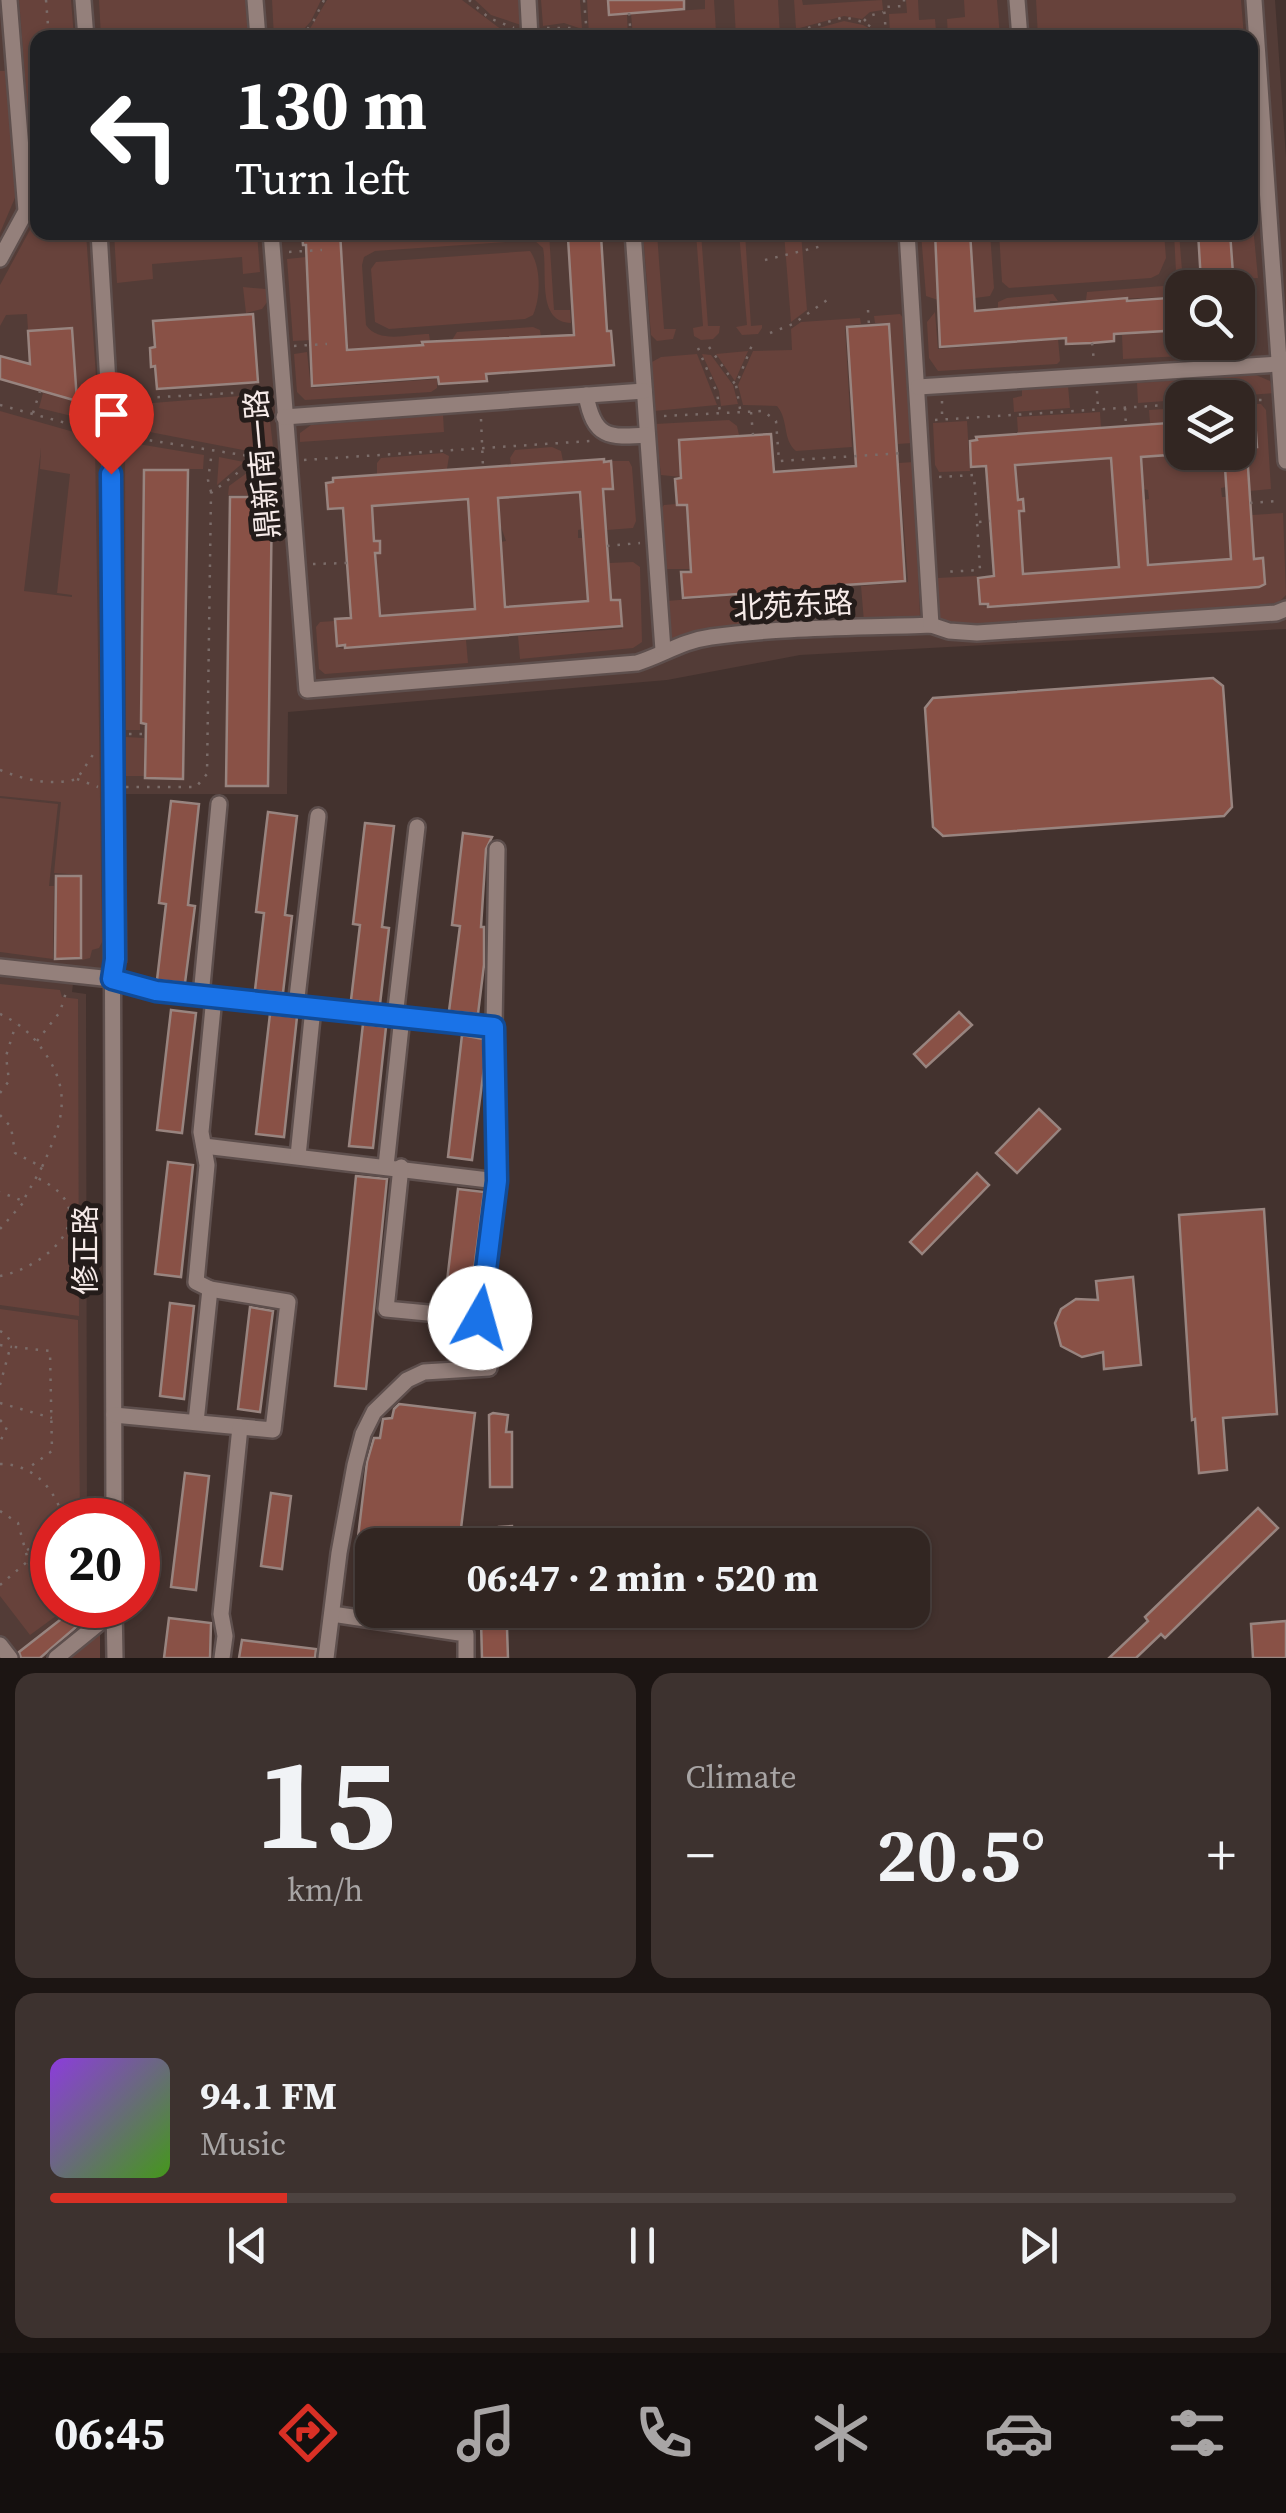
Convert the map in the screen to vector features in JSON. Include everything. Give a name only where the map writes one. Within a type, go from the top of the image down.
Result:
[{"type":"street","points":[[9,0],[30,189]]},
{"type":"street","points":[[83,0],[85,30]]},
{"type":"street","points":[[255,0],[257,30]]},
{"type":"street","points":[[528,0],[531,30]]},
{"type":"street","points":[[1017,0],[1019,30]]},
{"type":"street","points":[[1254,0],[1254,30]]},
{"type":"street","points":[[1258,142],[1286,461]]},
{"type":"street","points":[[0,259],[30,210]]},
{"type":"street","name":"修正路","points":[[99,240],[110,425],[115,959],[114,1498]]},
{"type":"street","name":"鼎新南一路","points":[[272,240],[307,690]]},
{"type":"street","points":[[634,240],[663,650]]},
{"type":"street","points":[[908,240],[931,625]]},
{"type":"street","points":[[918,387],[1280,364]]},
{"type":"street","points":[[284,417],[644,391]]},
{"type":"street","points":[[586,395],[593,421],[604,433],[647,435]]},
{"type":"street","name":"北苑东路","points":[[307,690],[638,663],[663,650],[710,637],[931,625],[949,631],[978,632],[1276,613],[1286,609]]},
{"type":"street","points":[[114,1414],[272,1430],[288,1302],[210,1289],[196,1282],[207,1165],[201,1132],[219,804]]},
{"type":"street","points":[[298,1156],[318,816]]},
{"type":"street","points":[[416,827],[398,1017],[386,1309],[480,1318],[497,1181],[496,849]]},
{"type":"street","points":[[0,967],[72,982],[112,979],[156,991],[494,1027]]},
{"type":"street","points":[[204,1146],[497,1181]]},
{"type":"street","points":[[196,1422],[210,1289]]},
{"type":"street","points":[[326,1658],[355,1466],[363,1434],[374,1412],[407,1380],[424,1372],[488,1368]]},
{"type":"street","points":[[222,1658],[225,1636],[221,1614],[240,1427]]},
{"type":"street","points":[[332,1614],[466,1634],[466,1658]]},
{"type":"street","points":[[56,1658],[91,1628]]},
{"type":"street","points":[[114,1628],[115,1658]]},
{"type":"street","points":[[0,1645],[10,1658]]},
{"type":"path","points":[[46,0],[48,30]]},
{"type":"path","points":[[308,30],[324,0]]},
{"type":"path","points":[[469,0],[501,24],[524,30]]},
{"type":"path","points":[[584,0],[587,30]]},
{"type":"path","points":[[887,30],[884,8],[904,6],[904,0]]},
{"type":"path","points":[[863,22],[885,12]]},
{"type":"path","points":[[629,13],[630,30]]},
{"type":"path","points":[[802,30],[844,18],[876,30]]},
{"type":"path","points":[[541,30],[561,26],[571,30]]},
{"type":"path","points":[[765,260],[826,246]]},
{"type":"path","points":[[284,252],[322,250]]},
{"type":"path","points":[[770,333],[792,324],[830,298]]},
{"type":"path","points":[[868,310],[869,325]]},
{"type":"path","points":[[1092,342],[1094,364]]},
{"type":"path","points":[[290,346],[327,344]]},
{"type":"path","points":[[736,385],[752,344]]},
{"type":"path","points":[[709,347],[736,385],[741,412]]},
{"type":"path","points":[[698,348],[717,393],[720,413]]},
{"type":"path","points":[[1096,385],[1098,410]]},
{"type":"path","points":[[32,414],[40,391]]},
{"type":"path","points":[[122,400],[269,391]]},
{"type":"path","points":[[941,394],[942,420]]},
{"type":"path","points":[[1255,399],[1268,401],[1272,408]]},
{"type":"path","points":[[0,405],[97,432]]},
{"type":"path","points":[[929,420],[1165,405]]},
{"type":"path","points":[[1125,408],[1126,426]]},
{"type":"path","points":[[752,411],[752,435]]},
{"type":"path","points":[[654,416],[763,411],[776,421],[779,461],[914,452]]},
{"type":"path","points":[[480,412],[483,468]]},
{"type":"path","points":[[122,436],[280,460]]},
{"type":"path","points":[[302,460],[600,441]]},
{"type":"path","points":[[123,787],[196,787],[207,774],[211,494],[208,480],[212,450]]},
{"type":"path","points":[[211,494],[257,458]]},
{"type":"path","points":[[932,478],[974,475],[980,570],[938,572]]},
{"type":"path","points":[[1250,503],[1278,501]]},
{"type":"path","points":[[977,522],[990,521]]},
{"type":"path","points":[[607,546],[642,543]]},
{"type":"path","points":[[309,564],[347,563]]},
{"type":"path","points":[[123,734],[146,734]]},
{"type":"path","points":[[76,779],[102,739]]},
{"type":"path","points":[[0,770],[40,782],[76,779],[102,788]]},
{"type":"path","points":[[37,1041],[60,1012],[72,982]]},
{"type":"path","points":[[0,1014],[37,1041],[59,1076],[63,1095],[57,1134],[37,1178],[0,1230]]},
{"type":"path","points":[[0,1093],[9,1081],[6,1056],[16,1023]]},
{"type":"path","points":[[1,1119],[13,1132],[15,1153],[42,1167]]},
{"type":"path","points":[[0,1276],[41,1260],[70,1223],[70,1205],[64,1196],[37,1178]]},
{"type":"path","points":[[0,1192],[24,1201]]},
{"type":"path","points":[[0,1331],[14,1347]]},
{"type":"path","points":[[0,1345],[50,1351],[52,1450],[27,1469]]},
{"type":"path","points":[[0,1385],[14,1347]]},
{"type":"path","points":[[0,1402],[53,1419]]},
{"type":"path","points":[[0,1420],[6,1427],[0,1442]]},
{"type":"path","points":[[0,1464],[27,1469],[53,1498]]},
{"type":"path","points":[[0,1511],[18,1524],[30,1560],[0,1585]]},
{"type":"shaded area","points":[[0,0],[1275,0],[1286,157],[1286,629],[800,655],[667,680],[288,712],[287,794],[126,794],[128,963],[106,960],[101,970],[75,967],[72,992],[86,994],[87,1498],[30,1498],[30,1628],[82,1628],[44,1658],[0,1658]]},
{"type":"shaded area","points":[[19,0],[71,0],[73,30],[30,30],[30,139]]},
{"type":"shaded area","points":[[99,0],[248,0],[250,30],[101,30]]},
{"type":"shaded area","points":[[272,0],[321,0],[303,30],[274,30]]},
{"type":"shaded area","points":[[327,0],[462,0],[502,30],[309,30]]},
{"type":"shaded area","points":[[475,0],[520,0],[521,25],[491,15]]},
{"type":"shaded area","points":[[541,0],[580,0],[582,29],[564,23],[543,26]]},
{"type":"shaded area","points":[[587,0],[608,0],[609,15],[627,14],[628,30],[589,30]]},
{"type":"shaded area","points":[[705,0],[714,0],[716,30],[632,30],[631,14],[705,9]]},
{"type":"shaded area","points":[[734,0],[778,0],[780,30],[736,30]]},
{"type":"shaded area","points":[[794,0],[802,0],[803,5],[882,0],[883,10],[870,12],[862,19],[844,16],[796,29]]},
{"type":"shaded area","points":[[906,0],[918,0],[919,20],[935,19],[936,30],[890,30],[889,14],[907,13]]},
{"type":"shaded area","points":[[964,0],[997,0],[999,30],[948,30],[947,19],[965,17]]},
{"type":"shaded area","points":[[1036,0],[1241,0],[1243,30],[1038,30]]},
{"type":"shaded area","points":[[844,21],[872,30],[811,30]]},
{"type":"shaded area","points":[[0,71],[5,71],[17,193],[0,233]]},
{"type":"shaded area","points":[[30,230],[30,240],[86,240],[99,419],[39,408],[43,393],[78,402],[73,327],[28,330],[27,314],[6,315],[0,326],[0,285]]},
{"type":"shaded area","points":[[114,240],[258,240],[260,272],[243,274],[242,257],[152,264],[153,279],[117,283]]},
{"type":"shaded area","points":[[341,240],[534,240],[375,251],[364,257],[366,325],[386,336],[429,334],[430,341],[422,345],[348,350]]},
{"type":"shaded area","points":[[534,240],[549,240],[554,310],[570,310],[571,323],[560,321],[548,305],[543,248]]},
{"type":"shaded area","points":[[644,240],[658,240],[664,329],[676,329],[673,339],[657,341],[651,335]]},
{"type":"shaded area","points":[[697,240],[702,240],[708,326],[720,326],[719,333],[713,339],[701,340],[694,336],[693,328],[703,326]]},
{"type":"shaded area","points":[[740,240],[745,240],[751,326],[762,328],[758,334],[742,335],[736,327],[747,325]]},
{"type":"shaded area","points":[[785,240],[802,240],[807,310],[791,322]]},
{"type":"shaded area","points":[[922,240],[934,240],[938,300],[926,296]]},
{"type":"shaded area","points":[[971,240],[991,240],[994,288],[990,296],[975,298]]},
{"type":"shaded area","points":[[999,240],[1165,240],[1166,258],[1159,274],[1151,278],[1009,288],[1002,282]]},
{"type":"shaded area","points":[[1174,240],[1180,240],[1182,270],[1176,270]]},
{"type":"shaded area","points":[[1231,240],[1254,240],[1258,278],[1255,270],[1233,270]]},
{"type":"shaded area","points":[[530,251],[538,273],[538,291],[533,315],[525,319],[389,329],[375,322],[371,269],[376,262]]},
{"type":"shaded area","points":[[306,257],[312,340],[293,341],[287,259]]},
{"type":"shaded area","points":[[1163,286],[1165,297],[1086,300],[1087,292]]},
{"type":"shaded area","points":[[243,287],[266,289],[268,301],[262,309],[246,313]]},
{"type":"shaded area","points":[[1053,294],[1058,301],[1050,301],[1049,305],[998,308],[998,302],[1007,298]]},
{"type":"shaded area","points":[[935,312],[938,349],[1058,339],[1060,361],[938,371],[929,358],[927,322]]},
{"type":"shaded area","points":[[900,314],[905,320],[912,443],[898,444],[890,323],[875,323],[874,316]]},
{"type":"shaded area","points":[[860,318],[861,324],[845,326],[852,447],[796,451],[777,406],[743,405],[738,385],[753,351],[792,350],[791,329],[801,322]]},
{"type":"shaded area","points":[[533,327],[540,330],[541,337],[452,340],[457,332]]},
{"type":"shaded area","points":[[1165,331],[1165,357],[1123,359],[1122,335]]},
{"type":"shaded area","points":[[748,351],[735,381],[716,354]]},
{"type":"shaded area","points":[[307,352],[311,388],[437,379],[437,388],[431,392],[305,400],[297,392],[294,354]]},
{"type":"shaded area","points":[[697,354],[717,405],[654,411],[652,362],[661,357]]},
{"type":"shaded area","points":[[702,354],[711,355],[733,385],[738,404],[721,406],[719,391]]},
{"type":"shaded area","points":[[1256,375],[1270,381],[1274,393],[1255,394],[1255,380],[1182,380]]},
{"type":"shaded area","points":[[1165,381],[1165,401],[1138,403],[1137,383]]},
{"type":"shaded area","points":[[1068,386],[1070,408],[1014,412],[1013,398],[1022,396],[1022,390]]},
{"type":"shaded area","points":[[267,394],[274,456],[129,428],[127,405]]},
{"type":"shaded area","points":[[1255,404],[1261,404],[1266,410],[1271,489],[1250,491],[1249,470],[1255,470]]},
{"type":"shaded area","points":[[1165,409],[1165,422],[1150,423],[1149,410]]},
{"type":"shaded area","points":[[0,411],[95,438],[102,942],[92,950],[90,958],[82,960],[82,875],[54,873],[61,802],[0,796]],"holes":[[[41,448],[40,469],[70,474],[57,593],[72,597],[24,591]]]},
{"type":"shaded area","points":[[1100,412],[1101,427],[1018,433],[1017,417]]},
{"type":"shaded area","points":[[443,415],[444,432],[300,442],[300,433],[311,425]]},
{"type":"shaded area","points":[[729,420],[737,426],[739,435],[678,439],[681,477],[661,475],[655,424]]},
{"type":"shaded area","points":[[967,421],[970,471],[939,472],[935,465],[933,423]]},
{"type":"shaded area","points":[[132,443],[204,455],[203,469],[143,469],[140,730],[126,730],[125,450]]},
{"type":"shaded area","points":[[552,447],[561,451],[563,461],[511,464],[515,450]]},
{"type":"shaded area","points":[[443,453],[449,456],[447,469],[377,474],[381,458]]},
{"type":"shaded area","points":[[1165,455],[1165,470],[1225,470],[1226,487],[1221,488],[1222,497],[1227,497],[1230,548],[1242,558],[1142,565],[1148,555],[1144,500],[1149,499],[1135,457]]},
{"type":"shaded area","points":[[219,457],[244,462],[217,485]]},
{"type":"shaded area","points":[[1118,457],[1112,467],[1118,557],[1125,567],[1012,575],[1023,500],[1018,500],[1016,476],[1004,465]]},
{"type":"shaded area","points":[[612,461],[629,461],[632,467],[636,521],[633,528],[607,530],[604,502],[598,490],[614,488]]},
{"type":"shaded area","points":[[913,462],[920,615],[915,620],[864,622],[861,586],[908,582],[899,463]]},
{"type":"shaded area","points":[[259,464],[274,467],[274,496],[228,495],[229,486]]},
{"type":"shaded area","points":[[591,492],[581,504],[583,529],[578,530],[578,538],[583,538],[587,590],[598,600],[499,607],[500,542],[506,541],[491,499]]},
{"type":"shaded area","points":[[474,499],[468,509],[475,599],[481,609],[368,617],[379,604],[375,553],[380,552],[380,541],[375,541],[373,518],[361,507]]},
{"type":"shaded area","points":[[676,504],[686,506],[690,569],[665,569],[661,509]]},
{"type":"shaded area","points":[[1283,513],[1286,595],[1278,603],[977,625],[938,620],[937,578],[977,576],[979,605],[988,607],[1260,588],[1266,584],[1264,558],[1249,558],[1249,548],[1254,547],[1252,515]]},
{"type":"shaded area","points":[[633,562],[640,567],[642,642],[633,648],[520,659],[518,636],[622,629],[621,599],[606,600],[611,588],[609,563]]},
{"type":"shaded area","points":[[750,594],[751,602],[806,598],[807,624],[716,630],[673,640],[669,635],[667,601]]},
{"type":"shaded area","points":[[334,621],[337,647],[466,640],[468,663],[325,674],[319,669],[316,627],[320,622]]},
{"type":"shaded area","points":[[126,737],[144,738],[144,776],[126,776]]},
{"type":"shaded area","points":[[0,798],[58,804],[49,886],[54,886],[53,959],[0,952]]},
{"type":"shaded area","points":[[0,984],[60,990],[62,997],[78,999],[79,1316],[0,1305]]},
{"type":"shaded area","points":[[0,1309],[78,1320],[80,1498],[30,1498],[30,1628],[40,1628],[30,1635],[0,1596]]},
{"type":"shaded area","points":[[100,1628],[100,1658],[63,1658]]},
{"type":"building","points":[[608,0],[684,0],[684,9],[609,15]]},
{"type":"building","points":[[303,240],[340,240],[347,350],[423,345],[422,342],[574,335],[568,240],[601,240],[607,331],[611,331],[614,365],[486,374],[487,381],[439,384],[438,377],[312,386]]},
{"type":"building","points":[[935,240],[971,240],[975,311],[1165,298],[1165,331],[1114,334],[1114,341],[1092,343],[1066,344],[1066,338],[940,347]]},
{"type":"building","points":[[1198,240],[1231,240],[1233,270],[1200,270]]},
{"type":"building","points":[[253,314],[258,382],[157,389],[155,366],[151,367],[150,348],[155,347],[153,321]]},
{"type":"building","points":[[889,324],[905,581],[831,586],[831,595],[804,597],[803,590],[778,591],[778,599],[751,601],[751,593],[683,598],[681,572],[691,572],[687,505],[677,505],[675,479],[681,478],[679,440],[771,434],[774,472],[856,466],[847,327]]},
{"type":"building","points":[[72,328],[77,401],[0,379],[0,356],[30,364],[28,331]]},
{"type":"building","points":[[1165,423],[1165,455],[1141,457],[1148,565],[1231,559],[1225,470],[1248,470],[1254,559],[1263,558],[1265,584],[988,607],[980,604],[978,578],[994,576],[986,466],[971,467],[970,441],[977,440],[976,437]],"holes":[[[1111,458],[1119,567],[1023,574],[1019,511],[1024,511],[1023,499],[1018,500],[1015,465]]]},
{"type":"building","points":[[611,461],[613,489],[603,489],[611,600],[620,600],[622,626],[337,646],[335,619],[351,618],[343,508],[328,509],[326,483],[333,482],[333,478]],"holes":[[[580,492],[588,601],[505,607],[498,498]],[[468,499],[475,609],[380,616],[375,553],[380,553],[380,541],[374,541],[372,506]]]},
{"type":"building","points":[[144,470],[188,470],[183,779],[145,778],[146,724],[141,723]]},
{"type":"building","points":[[230,497],[272,497],[268,786],[226,786]]},
{"type":"building","points":[[1213,678],[1223,686],[1232,807],[1224,816],[943,836],[933,827],[925,708],[933,698]]},
{"type":"building","points":[[171,801],[199,804],[188,905],[195,906],[185,983],[157,980],[166,904],[159,903]]},
{"type":"building","points":[[268,812],[297,816],[285,915],[292,916],[283,993],[255,990],[264,913],[256,912]]},
{"type":"building","points":[[365,823],[394,826],[382,927],[389,928],[380,1004],[351,1000],[360,925],[353,924]]},
{"type":"building","points":[[463,833],[492,837],[486,849],[481,927],[484,965],[478,1014],[449,1011],[460,926],[452,925]]},
{"type":"building","points":[[56,876],[81,876],[81,958],[55,959]]},
{"type":"building","points":[[171,1010],[196,1013],[182,1133],[157,1130]]},
{"type":"building","points":[[959,1012],[972,1025],[926,1067],[914,1054]]},
{"type":"building","points":[[270,1014],[297,1017],[284,1137],[256,1134]]},
{"type":"building","points":[[363,1024],[386,1027],[373,1148],[349,1146]]},
{"type":"building","points":[[462,1035],[483,1039],[484,1068],[472,1160],[448,1157]]},
{"type":"building","points":[[1039,1109],[1060,1129],[1017,1173],[996,1153]]},
{"type":"building","points":[[168,1162],[193,1165],[181,1277],[155,1274]]},
{"type":"building","points":[[977,1173],[989,1185],[922,1254],[910,1242]]},
{"type":"building","points":[[356,1176],[387,1179],[366,1389],[335,1386]]},
{"type":"building","points":[[458,1189],[484,1192],[470,1301],[445,1298]]},
{"type":"building","points":[[1264,1209],[1277,1414],[1223,1418],[1227,1470],[1199,1473],[1179,1215]]},
{"type":"building","points":[[1133,1277],[1141,1365],[1104,1369],[1103,1352],[1082,1357],[1061,1346],[1055,1323],[1061,1309],[1076,1299],[1098,1300],[1096,1281]]},
{"type":"building","points":[[170,1303],[194,1306],[184,1399],[160,1396]]},
{"type":"building","points":[[250,1307],[273,1311],[260,1412],[238,1409]]},
{"type":"building","points":[[399,1404],[475,1413],[461,1528],[359,1528],[374,1438],[380,1438],[383,1419],[392,1418]]},
{"type":"building","points":[[489,1415],[508,1415],[506,1432],[512,1432],[512,1487],[490,1487]]},
{"type":"building","points":[[185,1473],[209,1476],[196,1590],[171,1587]]},
{"type":"building","points":[[271,1493],[291,1496],[282,1569],[261,1566]]},
{"type":"building","points":[[1258,1508],[1278,1528],[1165,1638],[1161,1634],[1136,1658],[1109,1658],[1148,1621],[1145,1617]]},
{"type":"building","points":[[169,1618],[211,1623],[210,1658],[164,1658]]},
{"type":"building","points":[[1286,1621],[1286,1658],[1253,1658],[1251,1624]]},
{"type":"building","points":[[50,1628],[75,1628],[40,1658],[21,1658],[19,1652]]},
{"type":"building","points":[[481,1628],[507,1628],[508,1658],[482,1658]]},
{"type":"building","points":[[242,1640],[316,1649],[315,1658],[239,1658]]},
{"type":"route","points":[[111,474],[115,959],[112,979],[156,991],[494,1027],[497,1181],[480,1318]]}]
